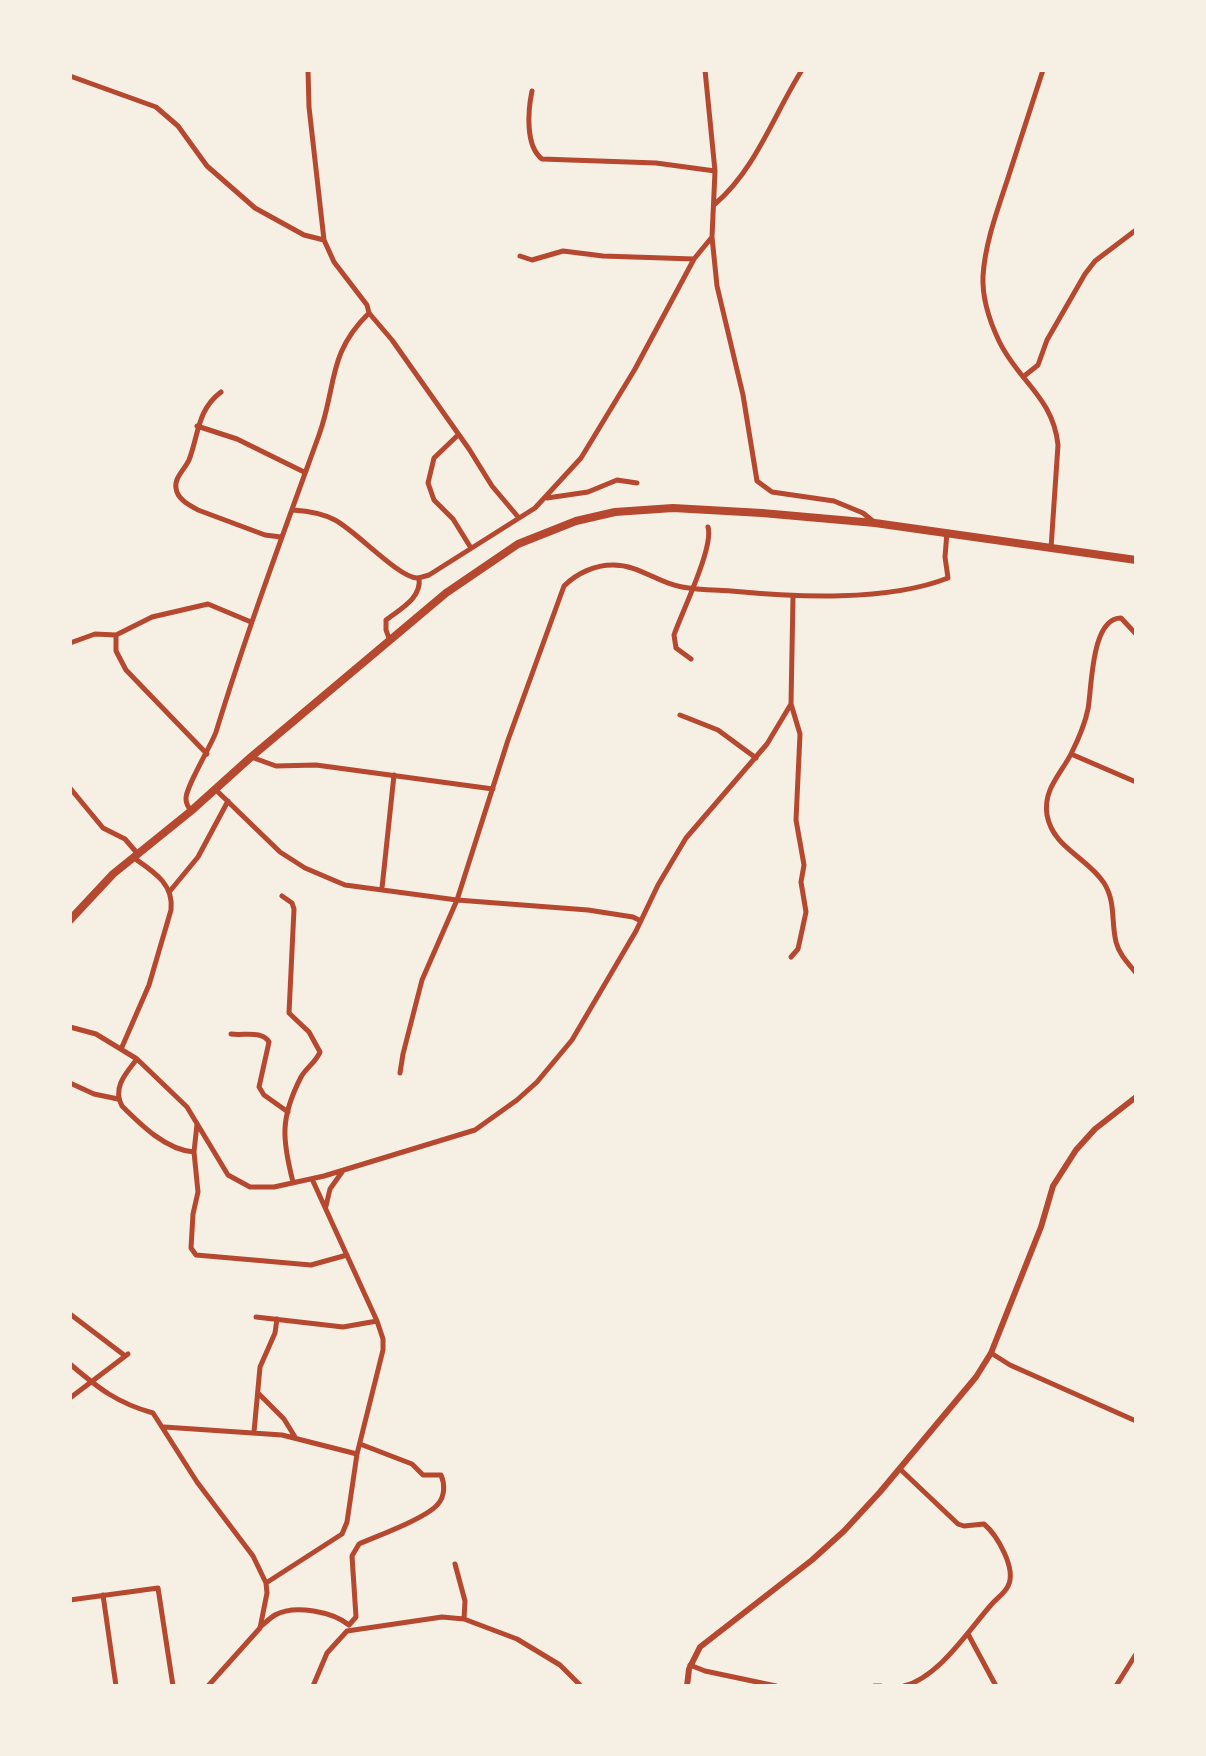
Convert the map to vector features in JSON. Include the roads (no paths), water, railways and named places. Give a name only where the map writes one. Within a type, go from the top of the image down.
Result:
[{"type":"highway","points":[[70,920],[135,856],[472,573],[518,544],[576,521],[615,512],[673,508],[875,523],[1136,560]]},
{"type":"street","points":[[308,70],[307,86],[324,240],[334,262],[392,340],[492,486],[520,518]]},
{"type":"street","points":[[705,70],[715,171],[712,237],[717,286],[743,395],[757,481],[772,492],[834,501],[863,513],[875,523]]},
{"type":"street","points":[[715,204],[734,186],[802,70]]},
{"type":"street","points":[[1043,70],[998,207],[983,276],[990,322],[1001,345],[1044,401],[1056,428],[1058,445],[1051,548]]},
{"type":"street","points":[[70,76],[156,107],[178,126],[207,166],[255,208],[304,235],[324,240]]},
{"type":"street","points":[[532,91],[529,112],[531,135],[536,154],[542,159],[656,163],[715,171]]},
{"type":"street","points":[[1023,377],[1038,365],[1047,340],[1085,274],[1095,261],[1136,230]]},
{"type":"street","points":[[293,510],[332,518],[389,563],[419,578],[429,575],[520,518],[547,498],[593,441],[694,259],[712,237]]},
{"type":"street","points":[[520,256],[532,260],[563,251],[603,256],[694,259]]},
{"type":"street","points":[[191,811],[186,803],[187,789],[207,754],[251,622],[322,428],[338,355],[355,326],[369,313]]},
{"type":"street","points":[[221,392],[207,405],[197,426],[189,460],[175,484],[176,492],[198,510],[265,535],[281,537]]},
{"type":"street","points":[[197,426],[237,439],[304,472]]},
{"type":"street","points":[[458,435],[434,458],[428,483],[434,500],[453,519],[471,548]]},
{"type":"street","points":[[547,498],[579,495],[617,480],[637,483]]},
{"type":"street","points":[[691,659],[674,643],[707,549],[708,527]]},
{"type":"street","points":[[400,1073],[422,980],[457,900],[564,586],[574,577],[609,565],[637,568],[667,583],[692,588],[793,596],[881,592],[933,584],[948,578],[945,557],[947,532]]},
{"type":"street","points":[[390,641],[386,620],[417,594],[421,583],[419,578]]},
{"type":"street","points":[[791,957],[798,949],[806,912],[801,882],[804,865],[796,820],[800,734],[791,704],[793,596]]},
{"type":"street","points":[[70,643],[95,634],[116,635],[152,617],[208,604],[251,622]]},
{"type":"street","points":[[1136,634],[1121,618],[1112,620],[1106,626],[1096,651],[1084,725],[1049,790],[1046,803],[1049,825],[1059,841],[1102,880],[1113,907],[1119,949],[1136,973]]},
{"type":"street","points":[[116,635],[116,651],[126,670],[207,754]]},
{"type":"street","points":[[70,1027],[96,1034],[122,1047],[176,1095],[197,1121],[228,1175],[239,1183],[259,1188],[312,1179],[475,1130],[537,1082],[572,1040],[686,838],[767,744],[791,704]]},
{"type":"street","points":[[680,715],[718,730],[756,758]]},
{"type":"street","points":[[1071,754],[1136,782]]},
{"type":"street","points":[[251,757],[276,766],[316,765],[493,789]]},
{"type":"street","points":[[382,888],[394,775]]},
{"type":"street","points":[[70,788],[103,828],[125,839],[135,856],[161,878],[170,891],[171,910],[163,941],[149,985],[122,1047]]},
{"type":"street","points":[[216,790],[280,852],[305,868],[345,885],[457,900],[588,910],[641,921]]},
{"type":"street","points":[[170,891],[198,857],[228,801]]},
{"type":"street","points":[[282,896],[292,903],[294,909],[289,1013],[309,1032],[320,1052],[300,1079],[288,1112],[283,1137],[293,1182]]},
{"type":"street","points":[[231,1034],[261,1034],[266,1037],[269,1042],[259,1087],[264,1095],[288,1112]]},
{"type":"street","points":[[118,1099],[122,1081],[137,1059]]},
{"type":"street","points":[[70,1083],[94,1094],[118,1099],[166,1143],[194,1152]]},
{"type":"street","points":[[687,1686],[690,1665],[700,1647],[812,1560],[844,1531],[976,1377],[991,1353],[1041,1227],[1053,1186],[1076,1150],[1095,1129],[1136,1097]]},
{"type":"street","points":[[197,1121],[194,1152],[198,1192],[191,1248],[196,1255],[311,1265],[347,1255]]},
{"type":"street","points":[[326,1208],[330,1189],[342,1171]]},
{"type":"street","points":[[266,1583],[342,1534],[347,1522],[357,1454],[383,1350],[377,1321],[312,1179]]},
{"type":"street","points":[[70,1314],[126,1354],[93,1383],[70,1398]]},
{"type":"street","points":[[256,1317],[354,1327],[377,1321]]},
{"type":"street","points":[[254,1432],[262,1357],[275,1333],[277,1319]]},
{"type":"street","points":[[991,1353],[1010,1365],[1136,1421]]},
{"type":"street","points":[[70,1364],[120,1402],[153,1413],[197,1482],[253,1556],[266,1583],[267,1593],[260,1628]]},
{"type":"street","points":[[258,1394],[284,1419],[295,1437]]},
{"type":"street","points":[[163,1427],[295,1437],[357,1454]]},
{"type":"street","points":[[313,1686],[327,1653],[356,1617],[354,1550],[359,1544],[432,1510],[441,1499],[444,1482],[441,1475],[423,1475],[412,1464],[360,1444]]},
{"type":"street","points":[[900,1469],[958,1524],[984,1524],[1008,1565],[1008,1586],[968,1633],[925,1675],[904,1686]]},
{"type":"street","points":[[455,1564],[465,1601],[464,1619]]},
{"type":"street","points":[[70,1600],[158,1588],[173,1686]]},
{"type":"street","points":[[103,1595],[116,1686]]},
{"type":"street","points":[[208,1686],[277,1613],[299,1610],[342,1619],[348,1628]]},
{"type":"street","points":[[348,1628],[442,1617],[464,1619],[496,1630],[532,1648],[569,1672],[581,1686]]},
{"type":"street","points":[[968,1633],[996,1686]]},
{"type":"street","points":[[1116,1686],[1136,1654]]},
{"type":"street","points":[[690,1665],[776,1686]]},
{"type":"street","points":[[727,1686],[730,1675]]},
{"type":"street","points":[[874,1686],[881,1686]]}]
